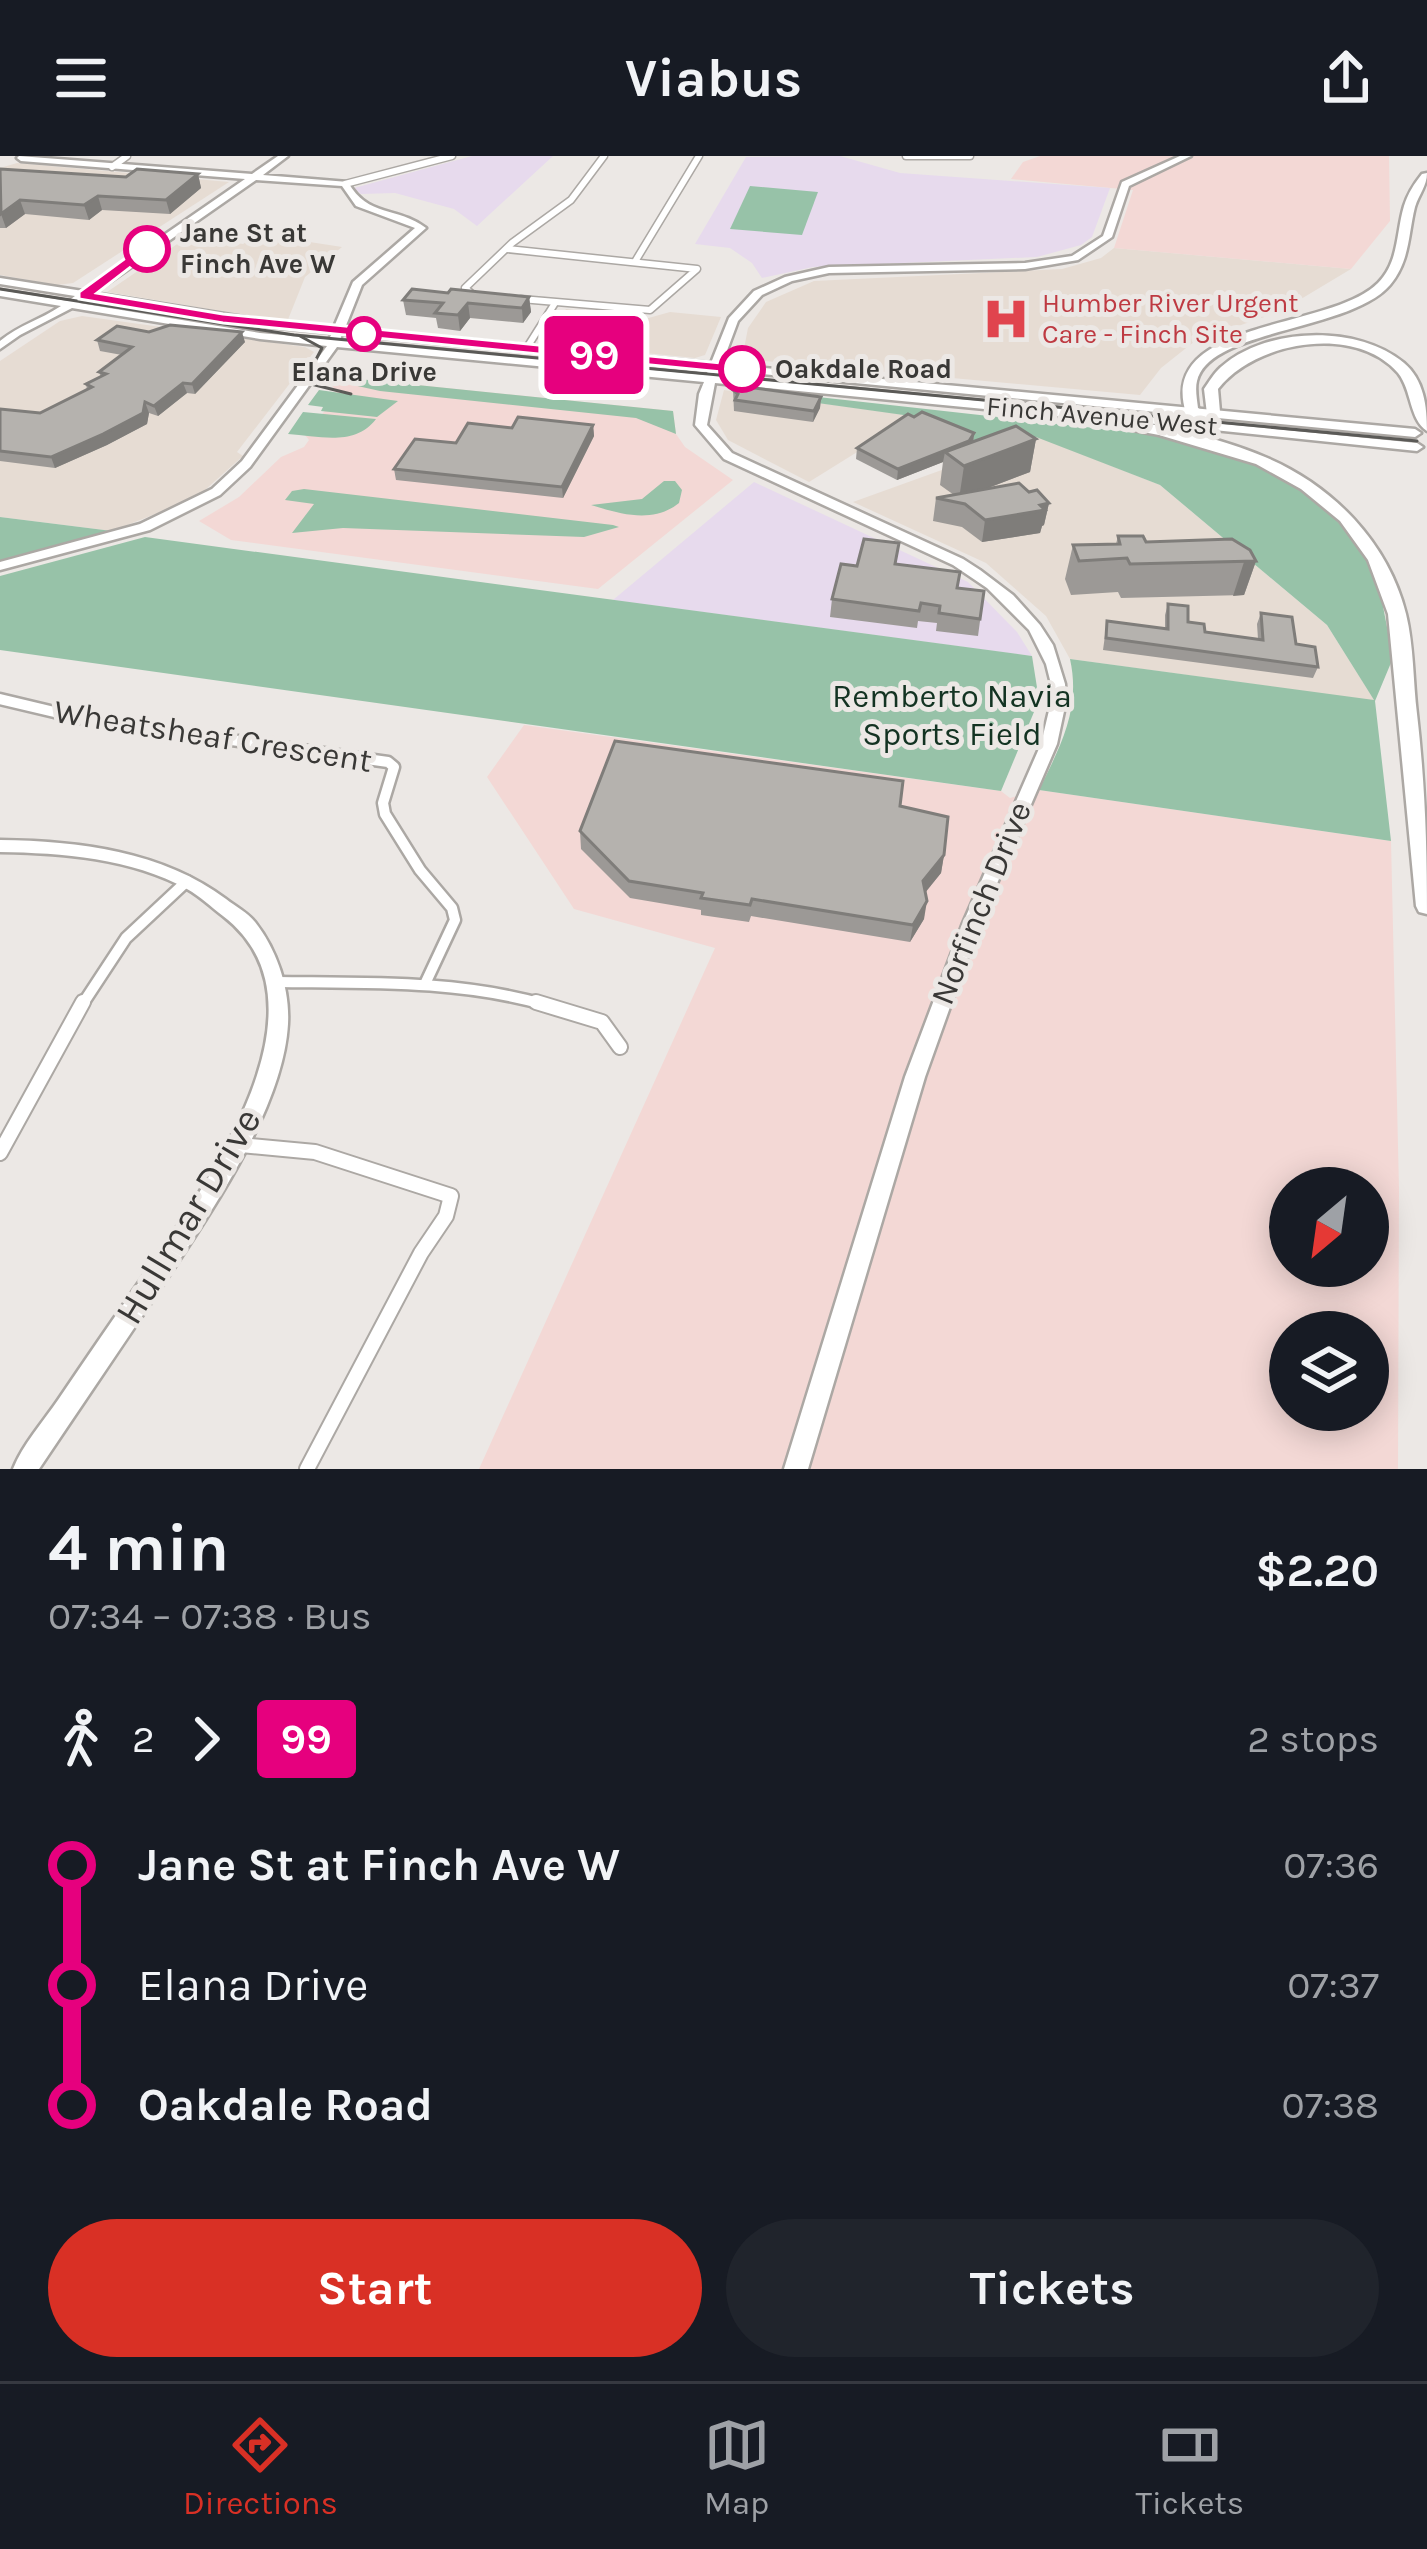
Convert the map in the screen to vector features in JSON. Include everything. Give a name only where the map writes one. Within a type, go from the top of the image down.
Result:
[{"type":"highway","points":[[1425,156],[1427,188]]},
{"type":"highway","points":[[1420,429],[1413,385],[1398,365],[1374,351],[1318,341],[1269,347],[1230,365],[1211,389],[1215,419],[1191,410],[1191,374],[1218,349],[1344,310],[1384,287],[1400,270],[1414,189],[1426,176]]},
{"type":"highway","points":[[1052,411],[1185,435],[1247,454],[1314,490],[1355,525],[1387,572],[1397,614],[1427,906]]},
{"type":"street","points":[[112,167],[127,156]]},
{"type":"street","points":[[0,346],[284,156]]},
{"type":"street","points":[[20,159],[346,184],[452,156]]},
{"type":"street","points":[[489,296],[465,288],[571,200],[604,156]]},
{"type":"street","points":[[636,260],[699,156]]},
{"type":"street","points":[[906,156],[970,156]]},
{"type":"street","points":[[714,373],[734,320],[758,293],[788,279],[829,270],[1025,266],[1075,258],[1107,237],[1125,184],[1187,156]]},
{"type":"street","points":[[0,566],[145,527],[216,493],[246,464],[338,337],[357,284],[421,228],[366,210],[353,201],[346,184]]},
{"type":"street","points":[[507,249],[688,265],[697,272],[650,310],[511,298]]},
{"type":"street","name":"Finch Avenue West","points":[[0,281],[185,326],[526,349],[1052,411],[1420,429]]},
{"type":"street","name":"Finch Avenue West","points":[[0,293],[70,300]]},
{"type":"street","points":[[526,349],[555,303]]},
{"type":"street","name":"Finch Avenue West","points":[[338,337],[714,373],[1191,410]]},
{"type":"street","name":"Norfinch Drive","points":[[714,373],[701,424],[728,456],[958,562],[991,584],[1036,628],[1059,686],[1050,739],[927,1033],[796,1469]]},
{"type":"street","name":"Wheatsheaf Crescent","points":[[0,700],[88,720],[388,762],[393,774],[383,803],[385,814],[420,870],[452,908],[454,920],[425,984]]},
{"type":"street","points":[[0,846],[54,848],[128,861],[188,881],[243,919],[266,951],[278,982],[425,984],[504,993],[602,1022],[620,1046]]},
{"type":"street","points":[[0,1153],[30,1108],[110,960],[128,936],[188,881]]},
{"type":"street","name":"Hullmar Drive","points":[[25,1469],[241,1145],[273,1056],[278,982]]},
{"type":"street","points":[[241,1145],[315,1152],[451,1196],[446,1216],[421,1253],[307,1469]]},
{"type":"shaded area","points":[[472,156],[553,156],[477,226],[454,209],[395,193],[361,194],[354,188]]},
{"type":"shaded area","points":[[840,156],[900,173],[1110,188],[1092,237],[1081,245],[1037,257],[813,267],[762,278],[752,263],[730,248],[695,244],[746,157]]},
{"type":"shaded area","points":[[1040,156],[1389,156],[1390,221],[1351,269],[1114,248],[1133,190],[1011,179],[1023,162]]},
{"type":"shaded area","points":[[17,163],[229,182],[73,283],[57,285],[0,275],[0,168]]},
{"type":"shaded area","points":[[258,234],[342,247],[305,277],[287,322],[107,292],[189,236],[243,244]]},
{"type":"shaded area","name":"Humber River Urgent Care - Finch Site","points":[[1114,248],[1351,269],[1281,311],[1195,341],[1161,368],[1140,395],[742,359],[748,328],[766,302],[814,281],[1062,269],[1101,258]]},
{"type":"shaded area","points":[[566,309],[645,319],[670,312],[721,317],[705,355],[695,358],[544,343]]},
{"type":"shaded area","points":[[82,316],[314,352],[237,452],[243,456],[196,498],[112,531],[0,517],[0,361],[60,321]]},
{"type":"shaded area","points":[[339,377],[673,411],[676,434],[685,447],[733,480],[598,589],[231,540],[199,521],[239,497],[281,457],[304,447],[309,440],[305,435],[337,396],[332,385]]},
{"type":"shaded area","points":[[724,390],[915,416],[809,482],[728,440],[716,420]]},
{"type":"shaded area","points":[[1036,436],[1160,485],[1327,625],[1375,701],[1070,659],[1046,616],[986,563],[853,502]]},
{"type":"shaded area","points":[[754,482],[968,582],[1017,632],[1032,656],[613,600]]},
{"type":"shaded area","points":[[524,725],[1001,791],[1010,798],[1039,790],[1391,841],[1399,1189],[1398,1469],[479,1469],[715,948],[574,909],[487,777]]},
{"type":"green space","points":[[750,186],[818,192],[802,235],[730,229]]},
{"type":"green space","points":[[339,377],[673,411],[676,434],[636,418],[380,391],[335,381]]},
{"type":"green space","points":[[319,390],[398,401],[377,417],[321,411],[323,407],[308,405]]},
{"type":"green space","points":[[732,391],[1158,435],[1234,454],[1284,476],[1335,513],[1372,564],[1380,591],[1393,658],[1375,701],[1391,841],[1039,790],[1071,711],[1070,659],[1374,700],[1327,625],[1160,485],[1036,437],[976,458],[925,418]]},
{"type":"green space","points":[[303,412],[376,419],[347,437],[288,434]]},
{"type":"green space","points":[[664,481],[675,481],[682,490],[679,503],[658,513],[625,514],[591,505],[642,499]]},
{"type":"green space","points":[[292,491],[619,527],[584,537],[343,528],[292,533],[314,504],[285,500]]},
{"type":"green space","points":[[0,517],[112,531],[0,563]]},
{"type":"green space","name":"Remberto Navia Sports Field","points":[[145,537],[1032,656],[1039,700],[1001,791],[0,650],[0,576]]},
{"type":"building","points":[[0,169],[126,177],[137,169],[198,174],[166,200],[98,196],[84,205],[20,200],[1,214]]},
{"type":"building","points":[[412,289],[529,297],[522,308],[468,303],[458,315],[435,313],[443,303],[403,300]]},
{"type":"building","points":[[170,325],[242,332],[192,384],[183,383],[154,406],[145,402],[143,413],[103,434],[51,457],[0,451],[0,409],[40,413],[92,387],[86,384],[106,374],[99,372],[132,347],[97,340],[117,326],[149,332]]},
{"type":"building","points":[[747,387],[821,397],[814,411],[735,400],[738,394],[733,390]]},
{"type":"building","points":[[922,412],[974,433],[969,441],[898,469],[857,448],[908,414],[914,417]]},
{"type":"building","points":[[518,417],[593,425],[562,487],[394,469],[415,439],[456,443],[468,423],[512,428]]},
{"type":"building","points":[[1016,426],[1036,439],[964,466],[945,452]]},
{"type":"building","points":[[1019,483],[1029,492],[1037,490],[1049,503],[1040,505],[1045,510],[985,520],[965,504],[936,498]]},
{"type":"building","points":[[1118,536],[1143,536],[1146,542],[1232,539],[1250,550],[1256,561],[1079,561],[1073,545],[1120,544]]},
{"type":"building","points":[[864,539],[899,543],[895,564],[960,572],[957,588],[984,591],[980,619],[939,613],[940,606],[921,603],[919,611],[832,599],[841,564],[857,566]]},
{"type":"building","points":[[1168,604],[1188,606],[1188,622],[1204,624],[1205,632],[1263,640],[1261,613],[1292,617],[1296,644],[1315,647],[1318,667],[1106,638],[1107,621],[1168,629]]},
{"type":"building","points":[[615,741],[903,781],[900,806],[948,817],[944,855],[923,881],[927,901],[913,925],[752,899],[750,905],[701,898],[703,893],[629,881],[580,831]]},
{"type":"tram line","points":[[0,289],[294,335],[1417,441]]},
{"type":"tram line","points":[[300,336],[322,348],[309,373],[311,384],[351,394]]},
{"type":"bus line","name":"99","points":[[147,249],[84,296],[223,319],[742,369]]},
{"type":"place","name":"Jane St at Finch Ave W","points":[[147,249]]},
{"type":"place","name":"Humber River Urgent Care - Finch Site","points":[[1006,319]]},
{"type":"place","name":"Elana Drive","points":[[364,334]]},
{"type":"place","name":"Oakdale Road","points":[[742,369]]}]
